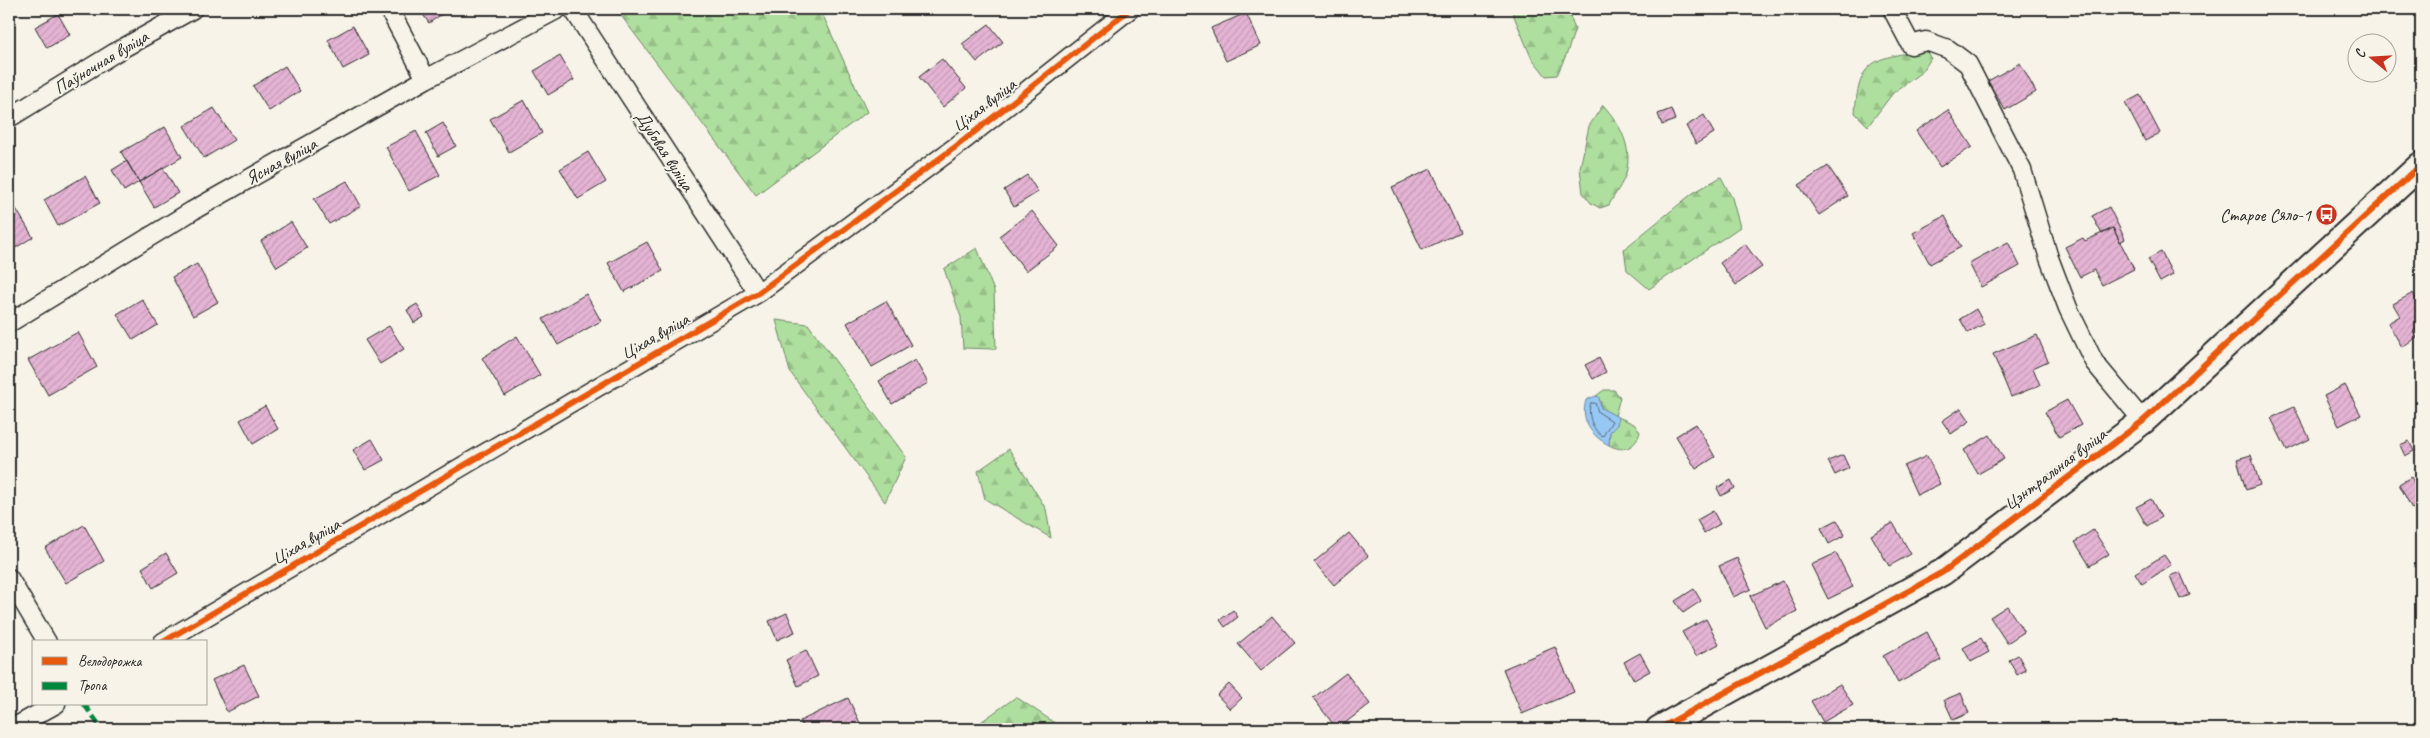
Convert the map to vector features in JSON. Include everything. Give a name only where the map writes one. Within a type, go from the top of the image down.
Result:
[{"type":"street","name":"Паўночная вуліца","points":[[9,118],[116,52],[193,9]]},
{"type":"street","points":[[389,9],[426,79]]},
{"type":"street","name":"Ясная вуліца","points":[[9,323],[192,211],[426,79],[558,9]]},
{"type":"street","name":"Дубовая вуліца","points":[[573,9],[758,293]]},
{"type":"street","name":"Ціхая вуліца","points":[[166,640],[758,293],[958,145],[1130,9]]},
{"type":"street","points":[[1892,9],[1911,45],[1926,41],[1948,49],[1968,64],[2022,170],[2059,283],[2094,362],[2143,421]]},
{"type":"street","name":"Цэнтральная вуліца","points":[[1659,729],[1943,572],[2143,421],[2421,165]]},
{"type":"street","points":[[9,578],[46,640]]},
{"type":"street","points":[[11,729],[52,706]]},
{"type":"green space","points":[[616,9],[820,9],[867,112],[756,195]]},
{"type":"green space","points":[[1511,9],[1567,9],[1575,29],[1557,75],[1546,76],[1531,57]]},
{"type":"green space","points":[[1925,50],[1931,58],[1923,71],[1893,93],[1868,126],[1855,113],[1857,95],[1866,71],[1882,59]]},
{"type":"green space","points":[[1603,105],[1615,120],[1624,136],[1628,163],[1623,181],[1609,205],[1600,208],[1591,203],[1583,193],[1580,168],[1589,126]]},
{"type":"green space","points":[[1721,177],[1732,198],[1740,227],[1649,289],[1627,270],[1624,249],[1693,193]]},
{"type":"green space","points":[[977,248],[994,291],[996,349],[963,348],[961,317],[944,269]]},
{"type":"green space","points":[[776,320],[808,324],[906,457],[885,502],[790,372]]},
{"type":"green space","points":[[1604,390],[1614,390],[1620,397],[1615,416],[1601,408],[1600,401],[1596,396]]},
{"type":"green space","points":[[1618,417],[1634,424],[1640,432],[1635,442],[1624,449],[1609,445],[1610,432],[1617,425]]},
{"type":"green space","points":[[1009,449],[1046,509],[1051,538],[985,499],[978,471]]},
{"type":"green space","points":[[1016,697],[1064,729],[971,729]]},
{"type":"water","points":[[1596,396],[1599,397],[1601,408],[1618,417],[1617,425],[1610,432],[1609,445],[1592,432],[1586,421],[1586,400]]},
{"type":"building","points":[[419,9],[443,9],[445,12],[429,23]]},
{"type":"building","points":[[1246,13],[1261,45],[1226,61],[1211,28]]},
{"type":"building","points":[[58,14],[70,35],[47,48],[35,27]]},
{"type":"building","points":[[989,24],[1003,42],[977,62],[962,44]]},
{"type":"building","points":[[353,26],[369,55],[343,69],[328,40]]},
{"type":"building","points":[[560,56],[574,80],[548,95],[534,71]]},
{"type":"building","points":[[942,59],[966,88],[943,107],[919,77]]},
{"type":"building","points":[[2020,63],[2036,92],[2005,110],[1988,81]]},
{"type":"building","points":[[285,66],[300,91],[269,111],[253,86]]},
{"type":"building","points":[[2140,95],[2160,133],[2145,141],[2125,103]]},
{"type":"building","points":[[524,100],[542,133],[509,152],[490,119]]},
{"type":"building","points":[[214,108],[234,140],[204,158],[184,126]]},
{"type":"building","points":[[1671,109],[1675,120],[1662,125],[1658,114]]},
{"type":"building","points":[[1948,110],[1972,147],[1940,167],[1916,131]]},
{"type":"building","points":[[1704,115],[1714,133],[1696,144],[1686,126]]},
{"type":"building","points":[[443,123],[456,146],[438,156],[426,133]]},
{"type":"building","points":[[165,127],[182,157],[139,182],[121,152]]},
{"type":"building","points":[[416,131],[440,175],[409,191],[386,147]]},
{"type":"building","points":[[588,152],[606,182],[578,199],[560,169]]},
{"type":"building","points":[[127,161],[139,182],[124,191],[112,170]]},
{"type":"building","points":[[1828,166],[1848,196],[1819,215],[1799,185]]},
{"type":"building","points":[[163,168],[178,193],[154,207],[139,182]]},
{"type":"building","points":[[1431,169],[1460,232],[1422,250],[1392,187]]},
{"type":"building","points":[[1027,175],[1038,192],[1014,207],[1004,190]]},
{"type":"building","points":[[85,176],[100,203],[58,226],[44,200]]},
{"type":"building","points":[[347,181],[361,206],[329,224],[314,199]]},
{"type":"building","points":[[15,207],[33,237],[9,252],[9,210]]},
{"type":"building","points":[[2109,207],[2125,239],[2120,242],[2113,228],[2102,234],[2092,216]]},
{"type":"building","points":[[1032,211],[1059,246],[1026,271],[999,236]]},
{"type":"building","points":[[1945,216],[1961,247],[1930,264],[1913,233]]},
{"type":"building","points":[[291,222],[307,248],[277,267],[261,241]]},
{"type":"building","points":[[2113,228],[2134,269],[2102,285],[2094,270],[2080,277],[2065,247],[2083,238],[2085,241]]},
{"type":"building","points":[[647,242],[663,271],[624,292],[608,263]]},
{"type":"building","points":[[2008,242],[2020,266],[1981,287],[1969,263]]},
{"type":"building","points":[[1745,244],[1762,267],[1736,285],[1720,263]]},
{"type":"building","points":[[2161,252],[2173,275],[2160,282],[2148,259]]},
{"type":"building","points":[[197,264],[218,302],[193,316],[172,277]]},
{"type":"building","points":[[2413,293],[2421,307],[2421,326],[2413,331],[2417,337],[2402,347],[2388,323],[2400,316],[2393,304]]},
{"type":"building","points":[[586,294],[601,321],[558,345],[543,319]]},
{"type":"building","points":[[142,299],[158,325],[133,340],[117,314]]},
{"type":"building","points":[[886,301],[911,345],[872,367],[847,323]]},
{"type":"building","points":[[417,304],[424,317],[414,323],[407,310]]},
{"type":"building","points":[[1976,309],[1984,324],[1968,333],[1960,319]]},
{"type":"building","points":[[389,326],[404,349],[380,364],[365,340]]},
{"type":"building","points":[[78,332],[97,367],[48,395],[28,360]]},
{"type":"building","points":[[2037,335],[2048,361],[2033,368],[2040,385],[2011,397],[1993,354]]},
{"type":"building","points":[[517,336],[540,375],[505,396],[482,358]]},
{"type":"building","points":[[1599,358],[1606,372],[1593,379],[1585,365]]},
{"type":"building","points":[[915,360],[928,383],[892,404],[879,381]]},
{"type":"building","points":[[2345,385],[2361,415],[2339,426],[2324,396]]},
{"type":"building","points":[[2067,400],[2081,425],[2059,437],[2045,412]]},
{"type":"building","points":[[265,406],[278,429],[253,444],[240,420]]},
{"type":"building","points":[[2294,407],[2310,439],[2287,450],[2271,418]]},
{"type":"building","points":[[1961,408],[1970,421],[1951,434],[1942,421]]},
{"type":"building","points":[[1696,424],[1715,457],[1696,469],[1676,436]]},
{"type":"building","points":[[1990,435],[2004,459],[1978,474],[1964,450]]},
{"type":"building","points":[[372,439],[384,460],[365,470],[353,450]]},
{"type":"building","points":[[2409,441],[2414,451],[2405,456],[2400,445]]},
{"type":"building","points":[[1843,455],[1849,468],[1835,475],[1828,461]]},
{"type":"building","points":[[2251,455],[2260,485],[2246,490],[2237,459]]},
{"type":"building","points":[[1927,456],[1940,484],[1917,495],[1904,466]]},
{"type":"building","points":[[2411,477],[2421,495],[2421,504],[2412,509],[2399,484]]},
{"type":"building","points":[[1731,480],[1735,488],[1721,496],[1717,488]]},
{"type":"building","points":[[2151,499],[2161,517],[2147,526],[2136,507]]},
{"type":"building","points":[[1713,511],[1720,524],[1704,533],[1697,520]]},
{"type":"building","points":[[1837,520],[1845,535],[1829,544],[1821,528]]},
{"type":"building","points":[[1893,523],[1911,554],[1889,566],[1871,535]]},
{"type":"building","points":[[84,525],[104,561],[66,583],[45,548]]},
{"type":"building","points":[[2093,530],[2109,554],[2090,566],[2075,542]]},
{"type":"building","points":[[1349,533],[1368,556],[1334,585],[1314,562]]},
{"type":"building","points":[[166,553],[178,573],[153,588],[142,568]]},
{"type":"building","points":[[1836,553],[1853,587],[1828,599],[1811,565]]},
{"type":"building","points":[[2164,555],[2171,565],[2142,584],[2135,573]]},
{"type":"building","points":[[1737,558],[1751,589],[1733,597],[1719,566]]},
{"type":"building","points":[[2180,572],[2190,595],[2180,599],[2170,576]]},
{"type":"building","points":[[1783,581],[1797,611],[1765,627],[1750,596]]},
{"type":"building","points":[[1694,589],[1701,601],[1683,613],[1675,601]]},
{"type":"building","points":[[2007,606],[2024,632],[2007,643],[1990,617]]},
{"type":"building","points":[[1233,610],[1238,617],[1225,627],[1220,620]]},
{"type":"building","points":[[787,613],[795,632],[777,640],[769,621]]},
{"type":"building","points":[[1272,616],[1295,643],[1261,671],[1238,644]]},
{"type":"building","points":[[1706,619],[1719,644],[1696,656],[1682,632]]},
{"type":"building","points":[[1927,632],[1941,660],[1898,683],[1883,656]]},
{"type":"building","points":[[1981,638],[1989,652],[1971,662],[1963,648]]},
{"type":"building","points":[[1555,647],[1574,692],[1522,714],[1503,669]]},
{"type":"building","points":[[806,650],[818,676],[798,686],[786,660]]},
{"type":"building","points":[[1640,653],[1650,671],[1634,680],[1624,662]]},
{"type":"building","points":[[2018,655],[2026,670],[2017,675],[2009,660]]},
{"type":"building","points":[[244,665],[259,696],[227,712],[212,680]]},
{"type":"building","points":[[1346,673],[1370,704],[1337,729],[1313,698]]},
{"type":"building","points":[[1229,684],[1242,698],[1230,709],[1217,695]]},
{"type":"building","points":[[1840,684],[1853,705],[1823,722],[1811,701]]},
{"type":"building","points":[[1961,693],[1969,713],[1953,720],[1944,700]]},
{"type":"building","points":[[848,698],[863,729],[804,729],[800,721]]},
{"type":"marked path","points":[[85,706],[102,729]]},
{"type":"cycle path","points":[[166,640],[758,293],[958,145],[1130,9]]},
{"type":"cycle path","points":[[1659,729],[1943,572],[2143,421],[2421,165]]},
{"type":"place","name":"Старое Сяло-1","points":[[2327,215]]}]
